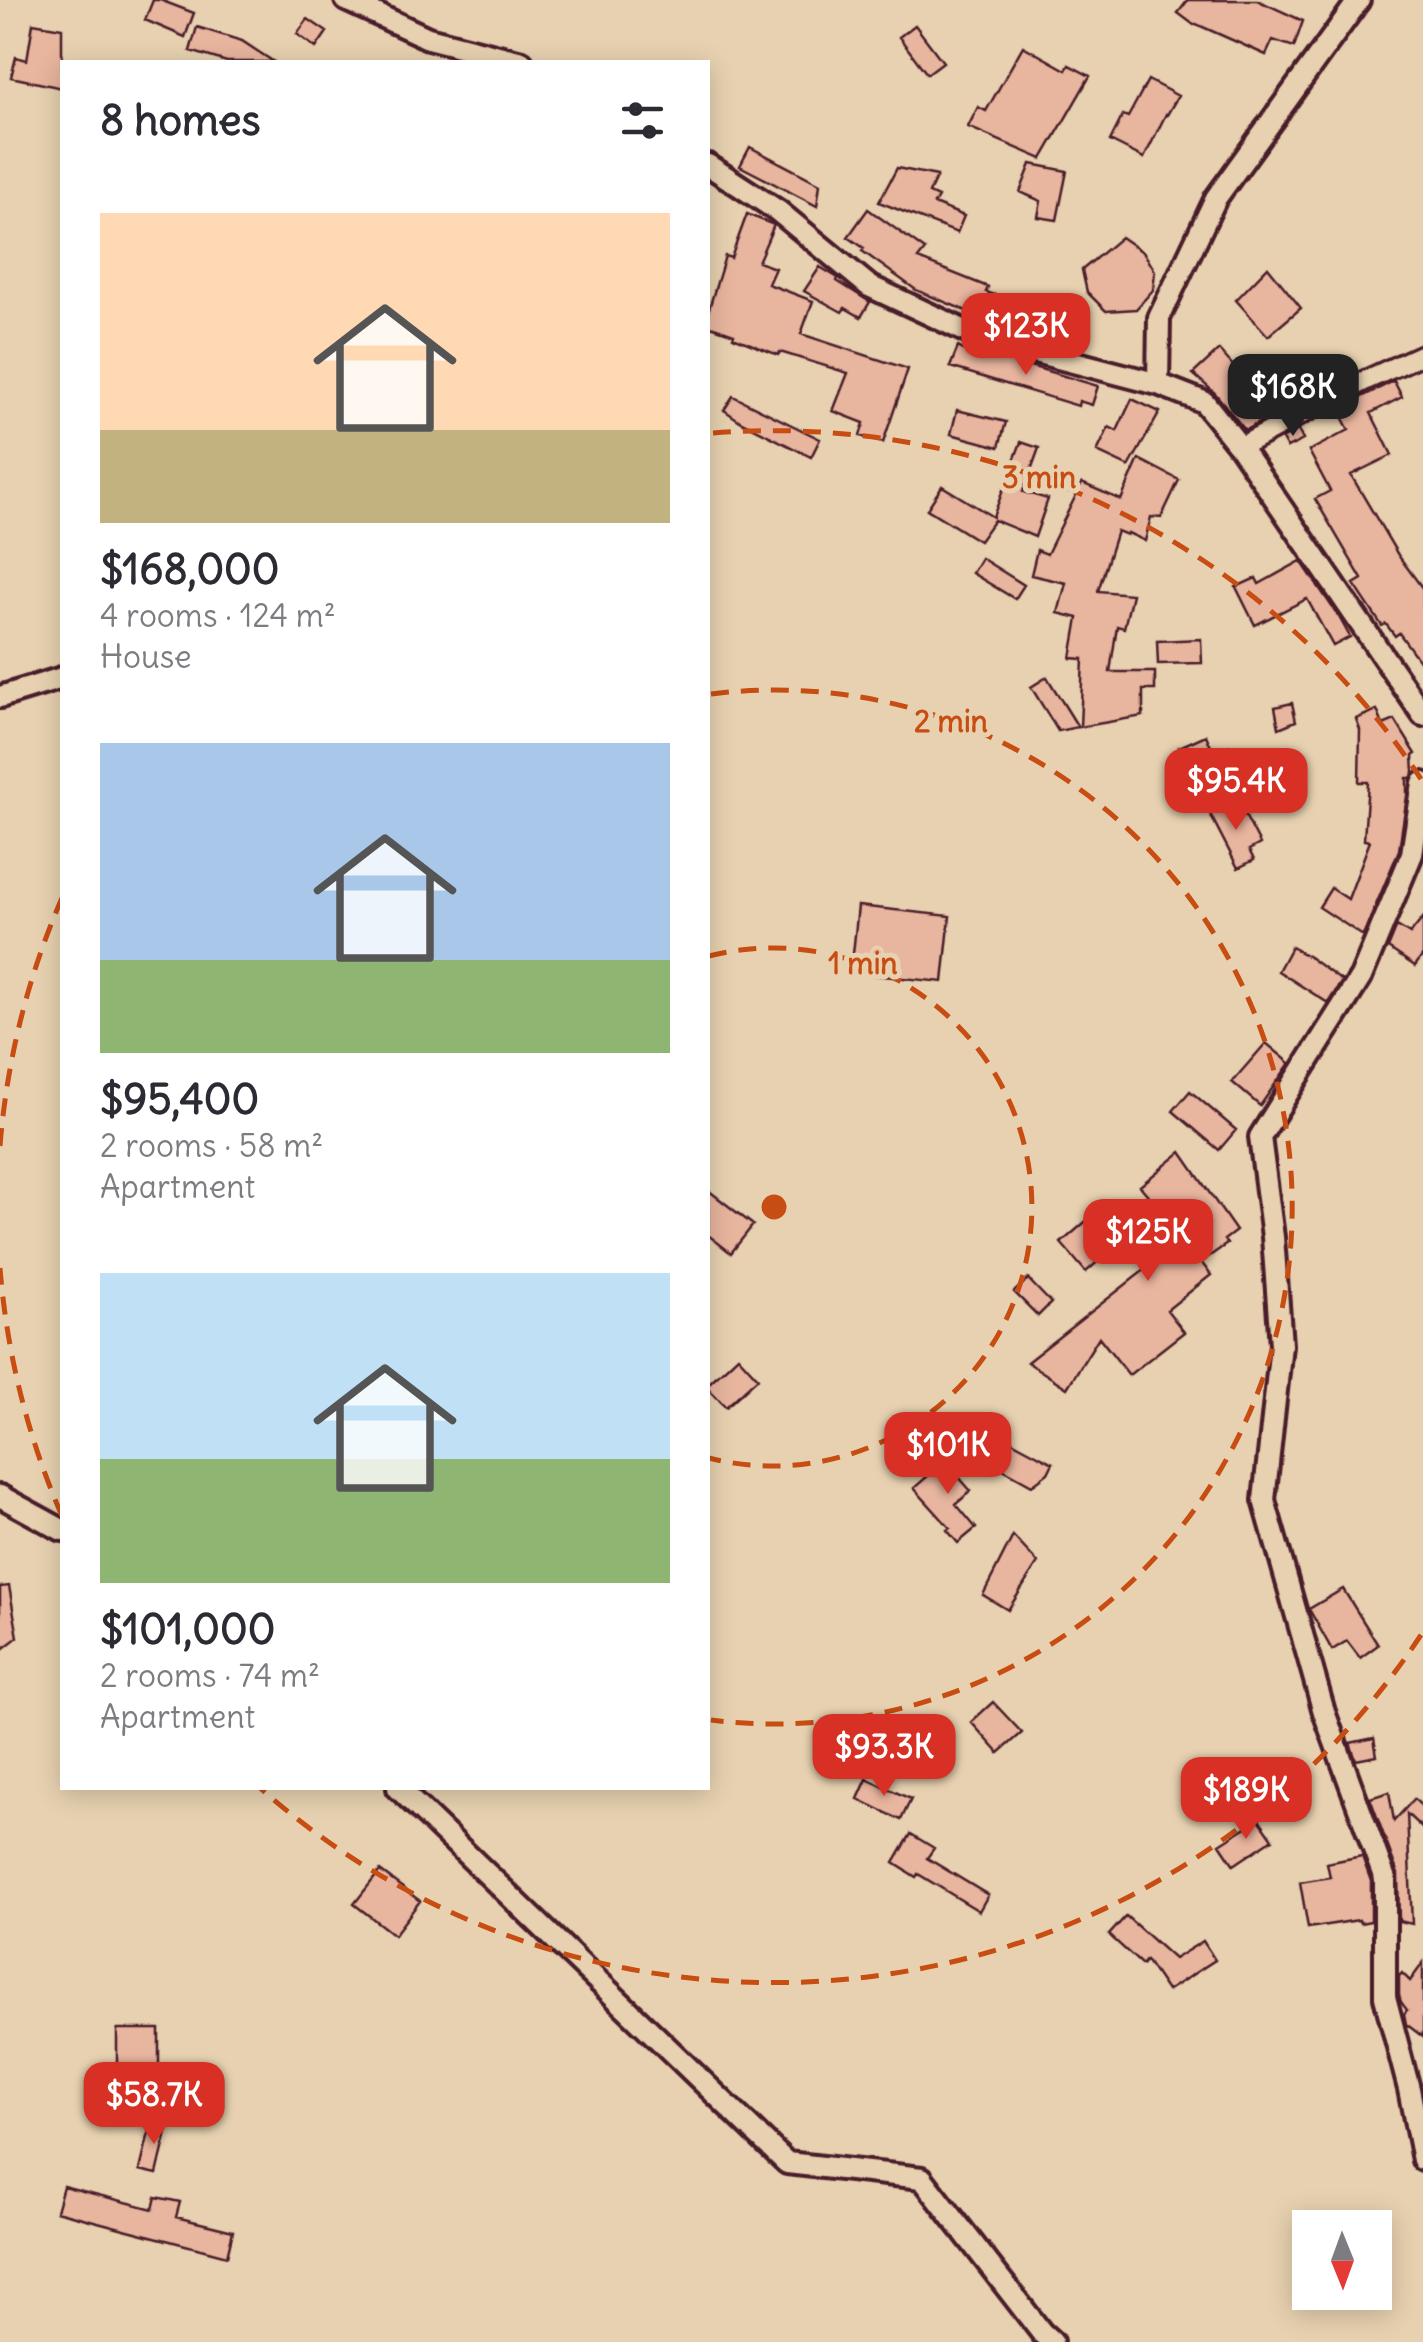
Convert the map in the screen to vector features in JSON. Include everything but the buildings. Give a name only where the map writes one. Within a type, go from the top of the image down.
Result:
[{"type":"street","points":[[346,0],[428,38],[514,60]]},
{"type":"street","points":[[1158,384],[1159,318],[1216,198],[1358,0]]},
{"type":"street","points":[[710,166],[778,211],[869,286],[978,338],[1158,384],[1204,402],[1240,447],[1423,715]]},
{"type":"street","points":[[1240,447],[1423,354]]},
{"type":"street","points":[[0,697],[60,679]]},
{"type":"street","points":[[1423,783],[1412,854],[1361,977],[1260,1136],[1282,1345],[1264,1500],[1324,1712],[1385,1878],[1385,1997],[1423,2160]]},
{"type":"street","points":[[0,1496],[60,1529]]},
{"type":"street","points":[[400,1790],[787,2163],[922,2178],[1052,2342]]}]
